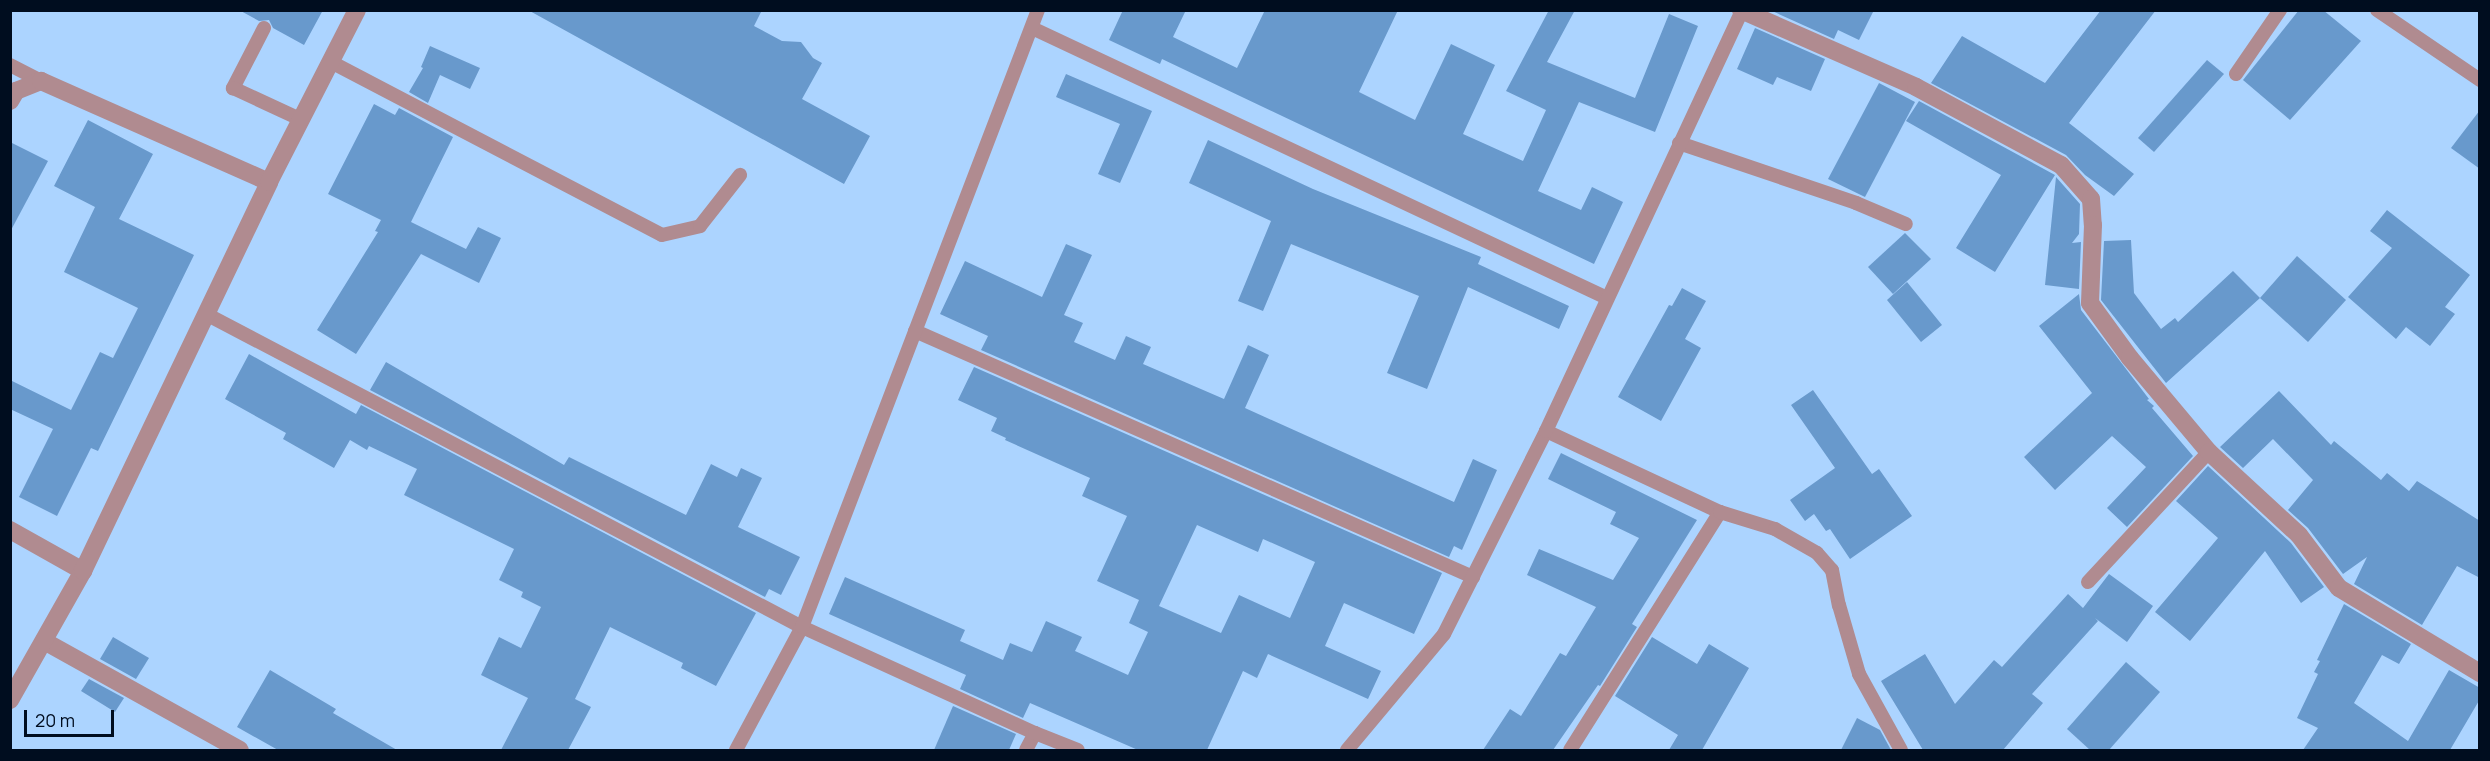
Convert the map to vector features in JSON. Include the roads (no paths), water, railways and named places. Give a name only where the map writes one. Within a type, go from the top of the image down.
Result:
[{"type":"street","points":[[10,700],[83,571],[269,182],[357,10]]},
{"type":"street","points":[[1741,11],[1916,87],[2061,165],[2091,199],[2093,225],[2090,303],[2130,358],[2209,452],[2299,535],[2339,588],[2480,673]]},
{"type":"street","points":[[10,100],[15,91],[41,81],[269,182]]},
{"type":"street","points":[[10,530],[83,571]]},
{"type":"street","points":[[44,640],[240,750]]},
{"type":"lane","points":[[736,750],[802,627],[1038,10]]},
{"type":"lane","points":[[2236,74],[2280,10]]},
{"type":"lane","points":[[2377,10],[2480,80]]},
{"type":"lane","points":[[1347,750],[1444,634],[1546,431],[1606,297],[1741,11]]},
{"type":"lane","points":[[264,28],[233,88],[300,119]]},
{"type":"lane","points":[[1032,28],[1606,297]]},
{"type":"lane","points":[[331,62],[662,235],[700,226],[740,175]]},
{"type":"lane","points":[[10,65],[41,81]]},
{"type":"lane","points":[[1679,143],[1856,203],[1906,224]]},
{"type":"lane","points":[[206,314],[802,627],[1035,733],[1078,750]]},
{"type":"lane","points":[[915,331],[1473,577]]},
{"type":"lane","points":[[1546,431],[1720,512],[1775,529],[1817,553],[1832,570],[1839,605],[1859,674],[1901,750]]},
{"type":"lane","points":[[2088,582],[2209,452]]},
{"type":"lane","points":[[1570,750],[1720,512]]},
{"type":"lane","points":[[1026,750],[1035,733]]}]
